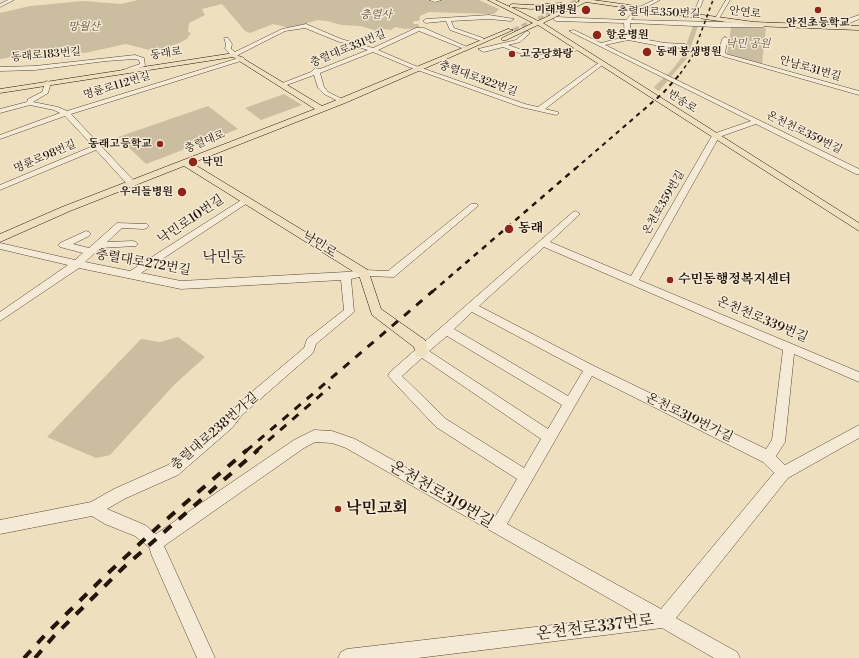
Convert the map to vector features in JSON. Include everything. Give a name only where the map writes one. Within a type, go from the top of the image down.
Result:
[{"type":"main road","name":"반송로","points":[[491,0],[535,18],[580,49],[859,228]]},
{"type":"main road","points":[[415,68],[480,49],[513,28],[533,33],[560,36],[555,17],[584,0]]},
{"type":"main road","name":"안연로","points":[[584,0],[639,9],[763,25],[859,28]]},
{"type":"main road","points":[[503,5],[531,7],[563,3],[542,12]]},
{"type":"main road","points":[[503,5],[510,14],[513,28]]},
{"type":"main road","points":[[415,68],[535,18],[563,11]]},
{"type":"main road","name":"충렬대로","points":[[0,238],[40,220],[342,101],[415,68],[471,50],[513,28]]},
{"type":"main road","points":[[234,55],[321,109]]},
{"type":"main road","name":"동래로","points":[[0,91],[48,82],[234,55]]},
{"type":"main road","name":"낙민로","points":[[186,163],[364,273]]},
{"type":"main road","points":[[364,273],[376,312],[420,344],[421,352]]},
{"type":"street","points":[[0,6],[12,0]]},
{"type":"street","points":[[431,0],[440,0]]},
{"type":"street","points":[[628,38],[627,22],[639,9],[658,0]]},
{"type":"street","points":[[694,16],[701,0]]},
{"type":"street","points":[[716,19],[728,0]]},
{"type":"street","points":[[426,21],[489,17],[513,28]]},
{"type":"street","points":[[830,27],[843,24],[859,17]]},
{"type":"street","points":[[448,20],[452,29],[481,40]]},
{"type":"street","name":"충렬대로350번길","points":[[556,20],[735,26],[763,25]]},
{"type":"street","name":"충렬대로322번길","points":[[234,55],[284,30],[306,26],[339,40],[374,50],[415,68],[523,106],[556,113]]},
{"type":"street","name":"충렬대로331번길","points":[[282,85],[317,73],[374,50],[418,29],[422,29],[464,47]]},
{"type":"street","points":[[572,31],[756,122]]},
{"type":"street","points":[[480,49],[484,50],[504,46],[533,33]]},
{"type":"street","points":[[600,45],[628,38],[665,45],[685,46]]},
{"type":"street","points":[[226,39],[229,44],[228,49],[234,55]]},
{"type":"street","name":"안남로31번길","points":[[725,39],[722,52],[724,55],[859,93]]},
{"type":"street","points":[[504,46],[532,56],[540,57],[580,49]]},
{"type":"street","points":[[342,101],[326,93],[321,88],[317,73],[314,71],[338,56],[374,50]]},
{"type":"street","name":"동래로183번길","points":[[0,69],[35,68],[135,57],[142,59],[143,65],[122,72]]},
{"type":"street","name":"명륜로112번길","points":[[0,137],[66,113],[242,59]]},
{"type":"street","points":[[539,110],[602,63]]},
{"type":"street","points":[[30,103],[30,100],[45,93],[48,82]]},
{"type":"street","points":[[0,111],[30,103],[56,108],[66,113],[99,146],[132,184]]},
{"type":"street","name":"온천천로359번길","points":[[716,136],[756,122],[859,172]]},
{"type":"street","name":"온천로359번길","points":[[633,281],[716,136]]},
{"type":"street","name":"명륜로98번길","points":[[0,188],[99,146]]},
{"type":"street","name":"낙민로10번길","points":[[131,276],[246,200]]},
{"type":"street","name":"충렬대로272번길","points":[[0,246],[131,276],[181,285],[346,276],[364,273],[390,275],[474,206]]},
{"type":"street","points":[[526,477],[442,422],[394,376],[576,214]]},
{"type":"street","points":[[0,317],[77,264],[120,225],[144,226]]},
{"type":"street","points":[[86,234],[63,245],[91,252]]},
{"type":"street","name":"온천천로339번길","points":[[543,243],[789,346],[859,377]]},
{"type":"street","points":[[99,245],[133,244]]},
{"type":"street","name":"충렬대로238번가길","points":[[0,527],[71,512],[94,509],[119,494],[173,470],[227,424],[238,411],[309,350],[311,342],[349,312],[346,276]]},
{"type":"street","name":"온천로319번가길","points":[[471,307],[590,369],[768,457],[784,473]]},
{"type":"street","points":[[446,330],[569,403]]},
{"type":"street","points":[[768,457],[778,442],[789,346]]},
{"type":"street","points":[[421,352],[549,437]]},
{"type":"street","points":[[497,527],[590,369]]},
{"type":"street","name":"온천천로337번로","points":[[347,658],[380,656],[662,620],[784,473],[859,431]]},
{"type":"street","name":"온천천로319번길","points":[[156,543],[299,444],[314,436],[332,437],[350,443],[731,658]]},
{"type":"street","points":[[94,509],[110,519],[140,530],[156,543],[157,551],[206,658]]},
{"type":"green space","name":"망월산","points":[[138,0],[426,0],[435,3],[444,0],[479,0],[499,9],[494,14],[429,12],[420,16],[419,21],[414,21],[413,24],[418,24],[420,28],[405,29],[395,27],[391,30],[384,29],[377,31],[360,26],[341,25],[318,20],[290,28],[273,24],[250,33],[245,31],[222,4],[202,9],[205,15],[189,23],[188,32],[191,33],[187,39],[177,44],[153,51],[126,44],[85,53],[67,51],[30,54],[0,59],[0,13],[30,6],[83,1],[121,4]]},
{"type":"green space","points":[[693,26],[698,26],[687,58],[659,91],[654,88],[655,86],[671,71],[682,57]]},
{"type":"green space","name":"낙민 공원","points":[[731,27],[766,28],[762,64],[727,54]]},
{"type":"green space","points":[[284,94],[302,105],[261,120],[245,108]]},
{"type":"green space","points":[[208,106],[238,129],[146,164],[118,137]]},
{"type":"green space","points":[[178,337],[205,357],[174,385],[110,455],[96,458],[47,437],[141,339],[160,342]]},
{"type":"tunnel","points":[[514,31],[581,0]]},
{"type":"railway","points":[[680,74],[692,57],[713,0]]},
{"type":"railway","points":[[575,169],[663,93],[681,73]]},
{"type":"railway","points":[[432,292],[576,168]]},
{"type":"railway","points":[[246,451],[433,291]]},
{"type":"railway","points":[[256,451],[330,387]]},
{"type":"railway","points":[[24,658],[46,634],[107,574],[160,525],[247,450]]},
{"type":"railway","points":[[35,658],[54,636],[123,568],[258,450]]},
{"type":"place","name":"미래병원","points":[[586,10]]},
{"type":"place","name":"안진초등학교","points":[[818,10]]},
{"type":"place","name":"항운병원","points":[[597,35]]},
{"type":"place","name":"동래 봉생병원","points":[[647,52]]},
{"type":"place","name":"고궁당화랑","points":[[512,54]]},
{"type":"place","name":"동래고등학교","points":[[160,144]]},
{"type":"place","name":"낙민","points":[[193,162]]},
{"type":"place","name":"우리들병원","points":[[182,192]]},
{"type":"place","name":"동래","points":[[509,229]]},
{"type":"place","name":"수민동행정복지센터","points":[[670,280]]},
{"type":"place","name":"낙민교회","points":[[338,509]]},
{"type":"district","name":"낙민동","points":[[224,258]]},
{"type":"park label","name":"충렬사","points":[[376,15]]}]
